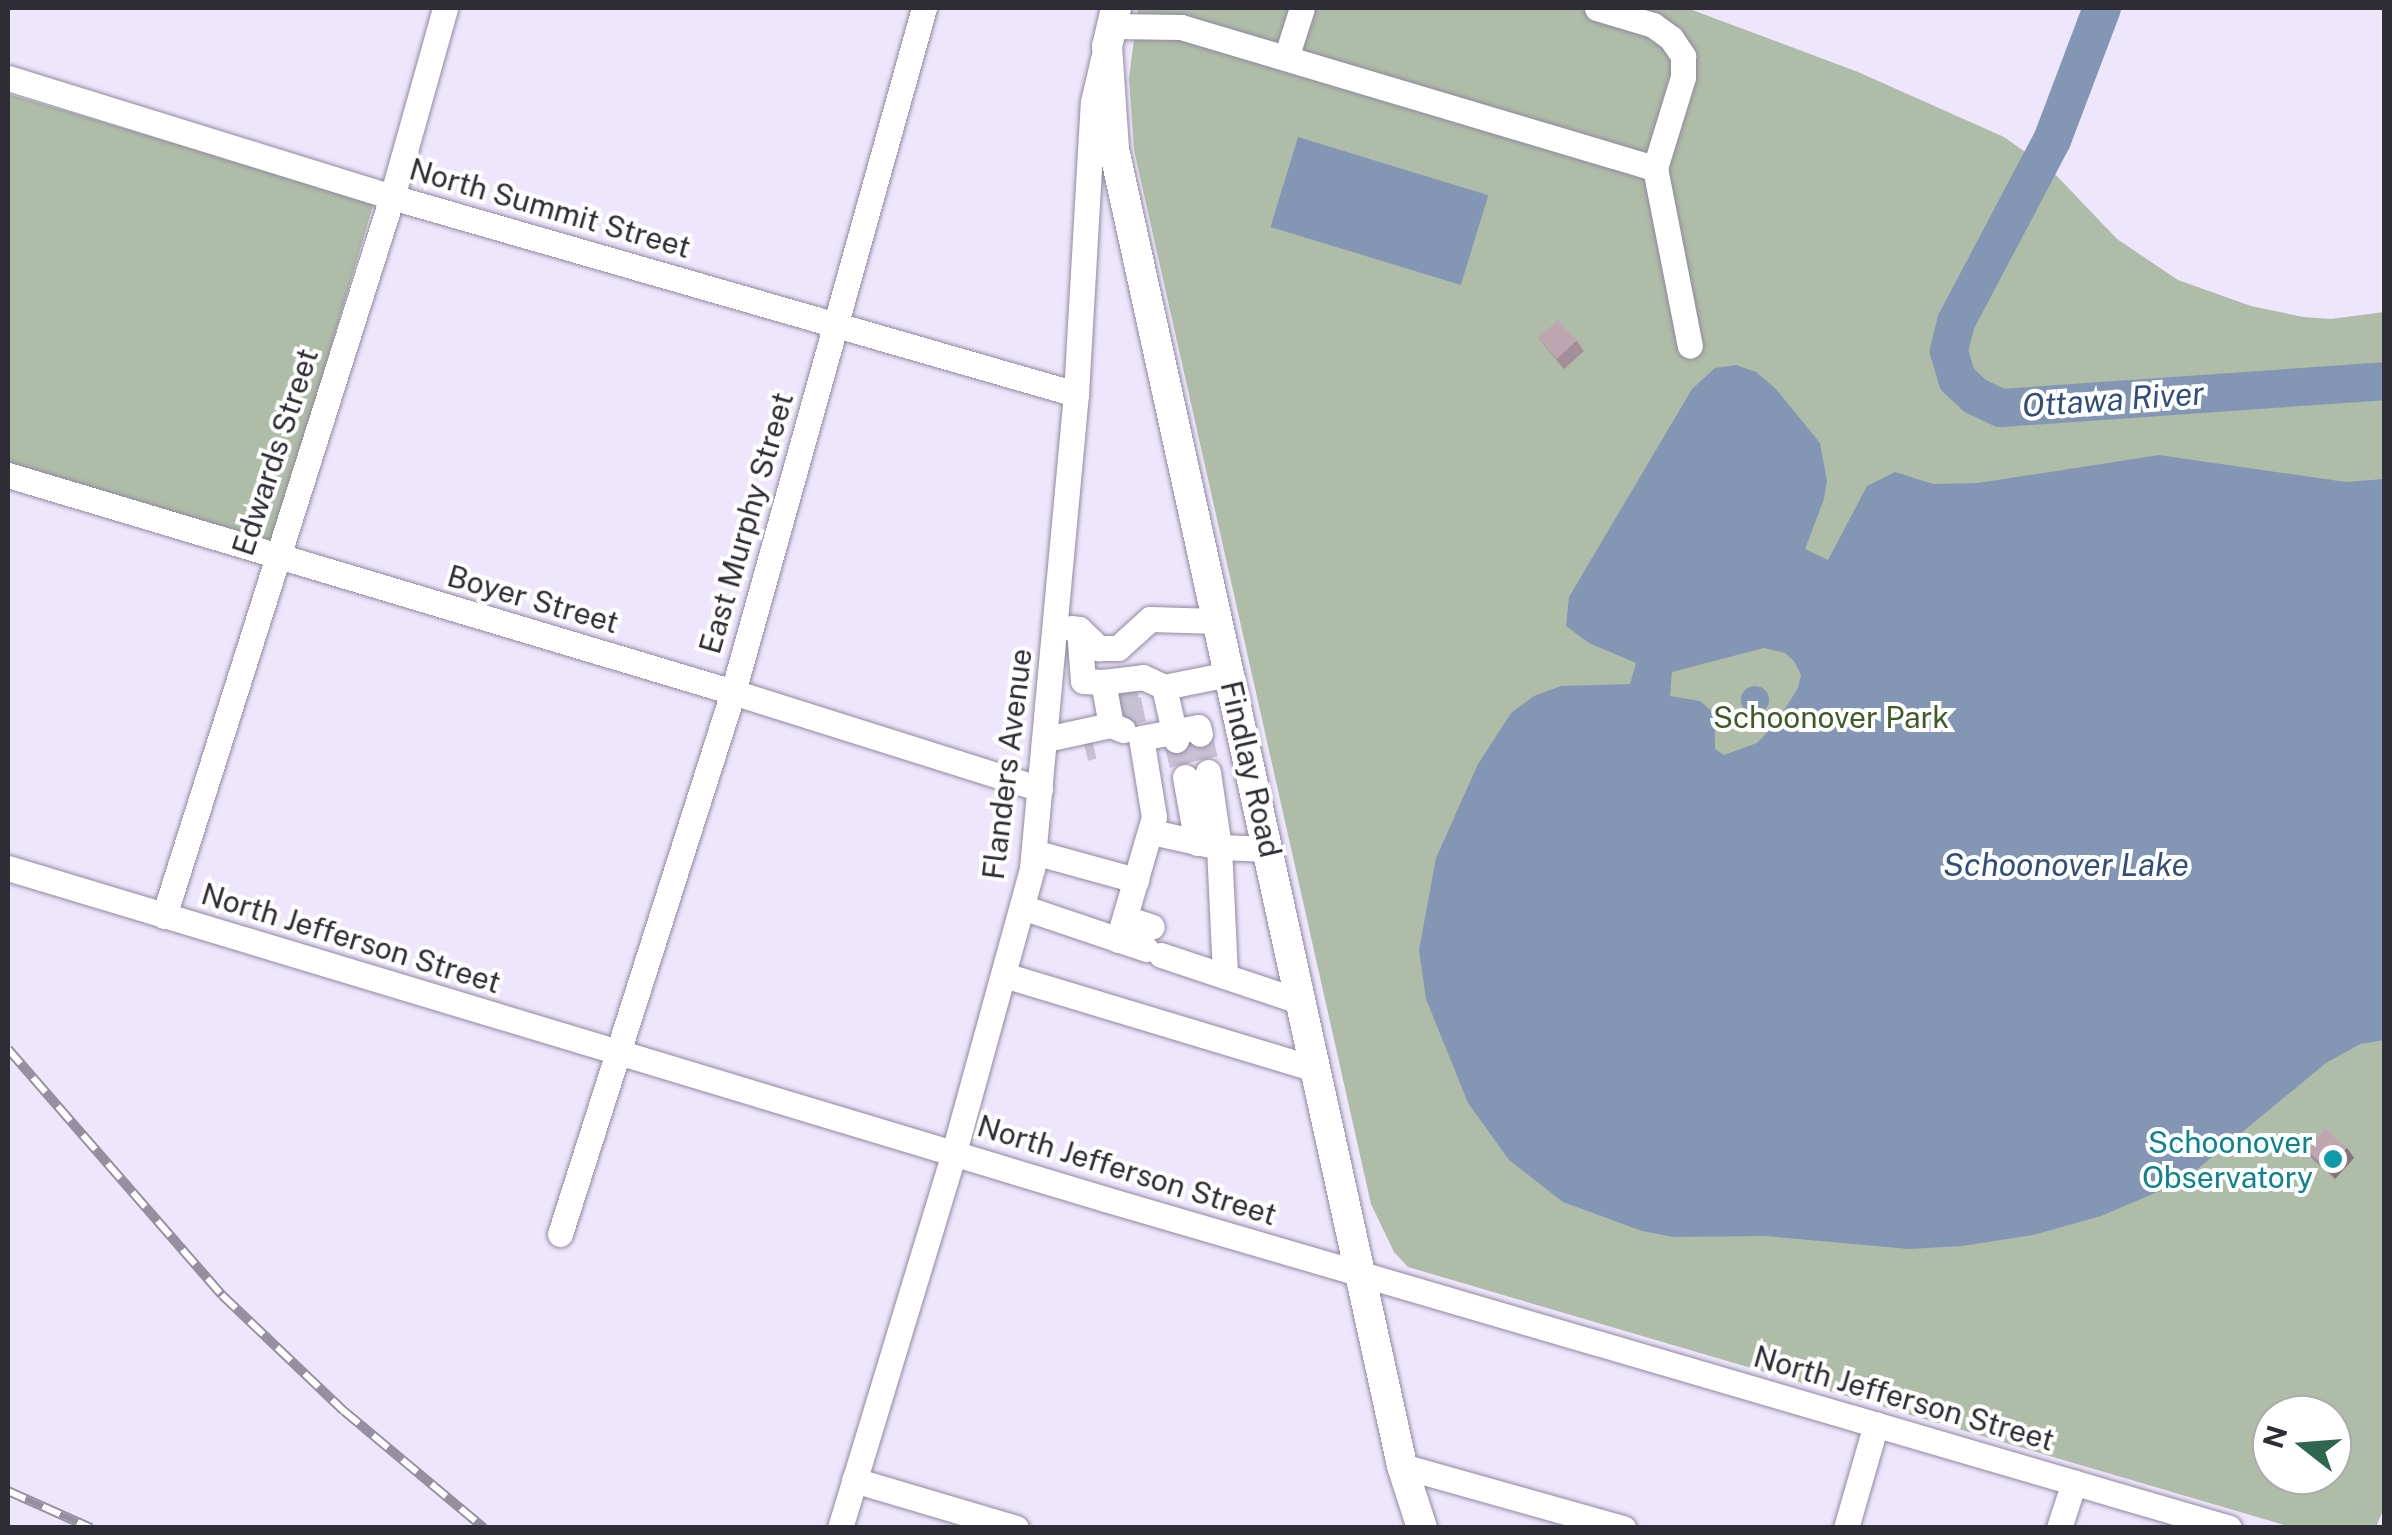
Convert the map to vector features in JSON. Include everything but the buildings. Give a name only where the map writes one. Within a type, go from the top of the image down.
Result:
[{"type":"main road","name":"Findlay Road","points":[[1112,27],[1114,149],[1402,1466],[1422,1528]]},
{"type":"street","name":"Edwards Street","points":[[164,916],[392,197],[445,8]]},
{"type":"street","name":"East Murphy Street","points":[[560,1234],[621,1052],[732,692],[924,8]]},
{"type":"street","points":[[1286,58],[1302,8]]},
{"type":"street","points":[[1597,8],[1653,25],[1671,38],[1683,56],[1683,77],[1655,168],[1690,346]]},
{"type":"street","points":[[1112,27],[1182,27],[1655,168]]},
{"type":"street","name":"Flanders Avenue","points":[[840,1528],[954,1152],[1034,852],[1040,789],[1068,628],[1092,102],[1112,27]]},
{"type":"street","name":"North Summit Street","points":[[8,78],[392,197],[1076,394]]},
{"type":"street","name":"Boyer Street","points":[[8,475],[732,692],[1040,789]]},
{"type":"street","points":[[1068,628],[1099,648],[1118,648],[1150,619],[1216,621]]},
{"type":"street","points":[[1068,628],[1083,681],[1184,736]]},
{"type":"street","points":[[1049,738],[1228,674]]},
{"type":"street","points":[[1049,738],[1068,751],[1114,741],[1129,708]]},
{"type":"street","points":[[1121,929],[1154,817],[1129,708]]},
{"type":"street","points":[[1197,774],[1225,976]]},
{"type":"street","points":[[1152,832],[1208,845],[1268,849]]},
{"type":"street","points":[[1034,852],[1136,880]]},
{"type":"street","name":"North Jefferson Street","points":[[8,868],[2074,1482],[2181,1521],[2229,1528]]},
{"type":"street","points":[[1022,907],[1121,929],[1225,976],[1302,1002]]},
{"type":"street","points":[[1004,976],[1316,1069]]},
{"type":"street","points":[[1846,1528],[1876,1424]]},
{"type":"street","points":[[1402,1466],[1623,1528]]},
{"type":"street","points":[[854,1480],[1016,1528]]},
{"type":"street","points":[[2060,1528],[2074,1482]]},
{"type":"green space","name":"Schoonover Park","points":[[1138,8],[1687,8],[1858,72],[2004,137],[2052,171],[2117,239],[2178,280],[2251,306],[2303,317],[2331,319],[2384,312],[2384,1508],[2376,1527],[2291,1527],[1408,1267],[1394,1252],[1371,1204],[1134,150],[1129,78]]},
{"type":"green space","points":[[8,94],[374,202],[273,544],[8,465]]},
{"type":"water","points":[[1298,137],[1488,195],[1461,285],[1271,227]]},
{"type":"water","name":"Schoonover Lake","points":[[1736,365],[1756,372],[1776,389],[1820,443],[1827,481],[1805,549],[1828,560],[1867,486],[1895,472],[1933,484],[1978,483],[2159,455],[2346,482],[2384,479],[2384,1040],[2360,1044],[2326,1063],[2183,1181],[2101,1216],[2033,1235],[1962,1246],[1909,1249],[1765,1236],[1673,1237],[1642,1231],[1563,1202],[1509,1160],[1468,1103],[1426,999],[1419,950],[1436,858],[1478,764],[1511,713],[1534,696],[1561,686],[1630,684],[1636,663],[1589,643],[1566,626],[1569,597],[1692,389],[1715,368]],"holes":[[[1764,648],[1785,653],[1801,675],[1798,688],[1776,723],[1757,743],[1724,755],[1715,749],[1715,714],[1700,701],[1670,696],[1672,672]]]},
{"type":"water","points":[[1755,686],[1765,690],[1769,700],[1765,710],[1755,714],[1745,710],[1741,700],[1745,690]]},
{"type":"waterway","name":"Ottawa River","points":[[2102,8],[2052,140],[1956,322],[1949,351],[1957,379],[1975,396],[2001,408],[2384,381]]},
{"type":"tunnel","points":[[1118,695],[1138,692]]},
{"type":"tunnel","points":[[1119,714],[1143,709]]},
{"type":"tunnel","points":[[1200,734],[1208,772]]},
{"type":"tunnel","points":[[1176,740],[1185,777]]},
{"type":"tunnel","points":[[1085,748],[1094,746]]},
{"type":"railway","points":[[8,1049],[222,1295],[344,1411],[484,1528]]},
{"type":"railway","points":[[8,1491],[91,1528]]},
{"type":"place","name":"Schoonover Observatory","points":[[2333,1159]]}]
